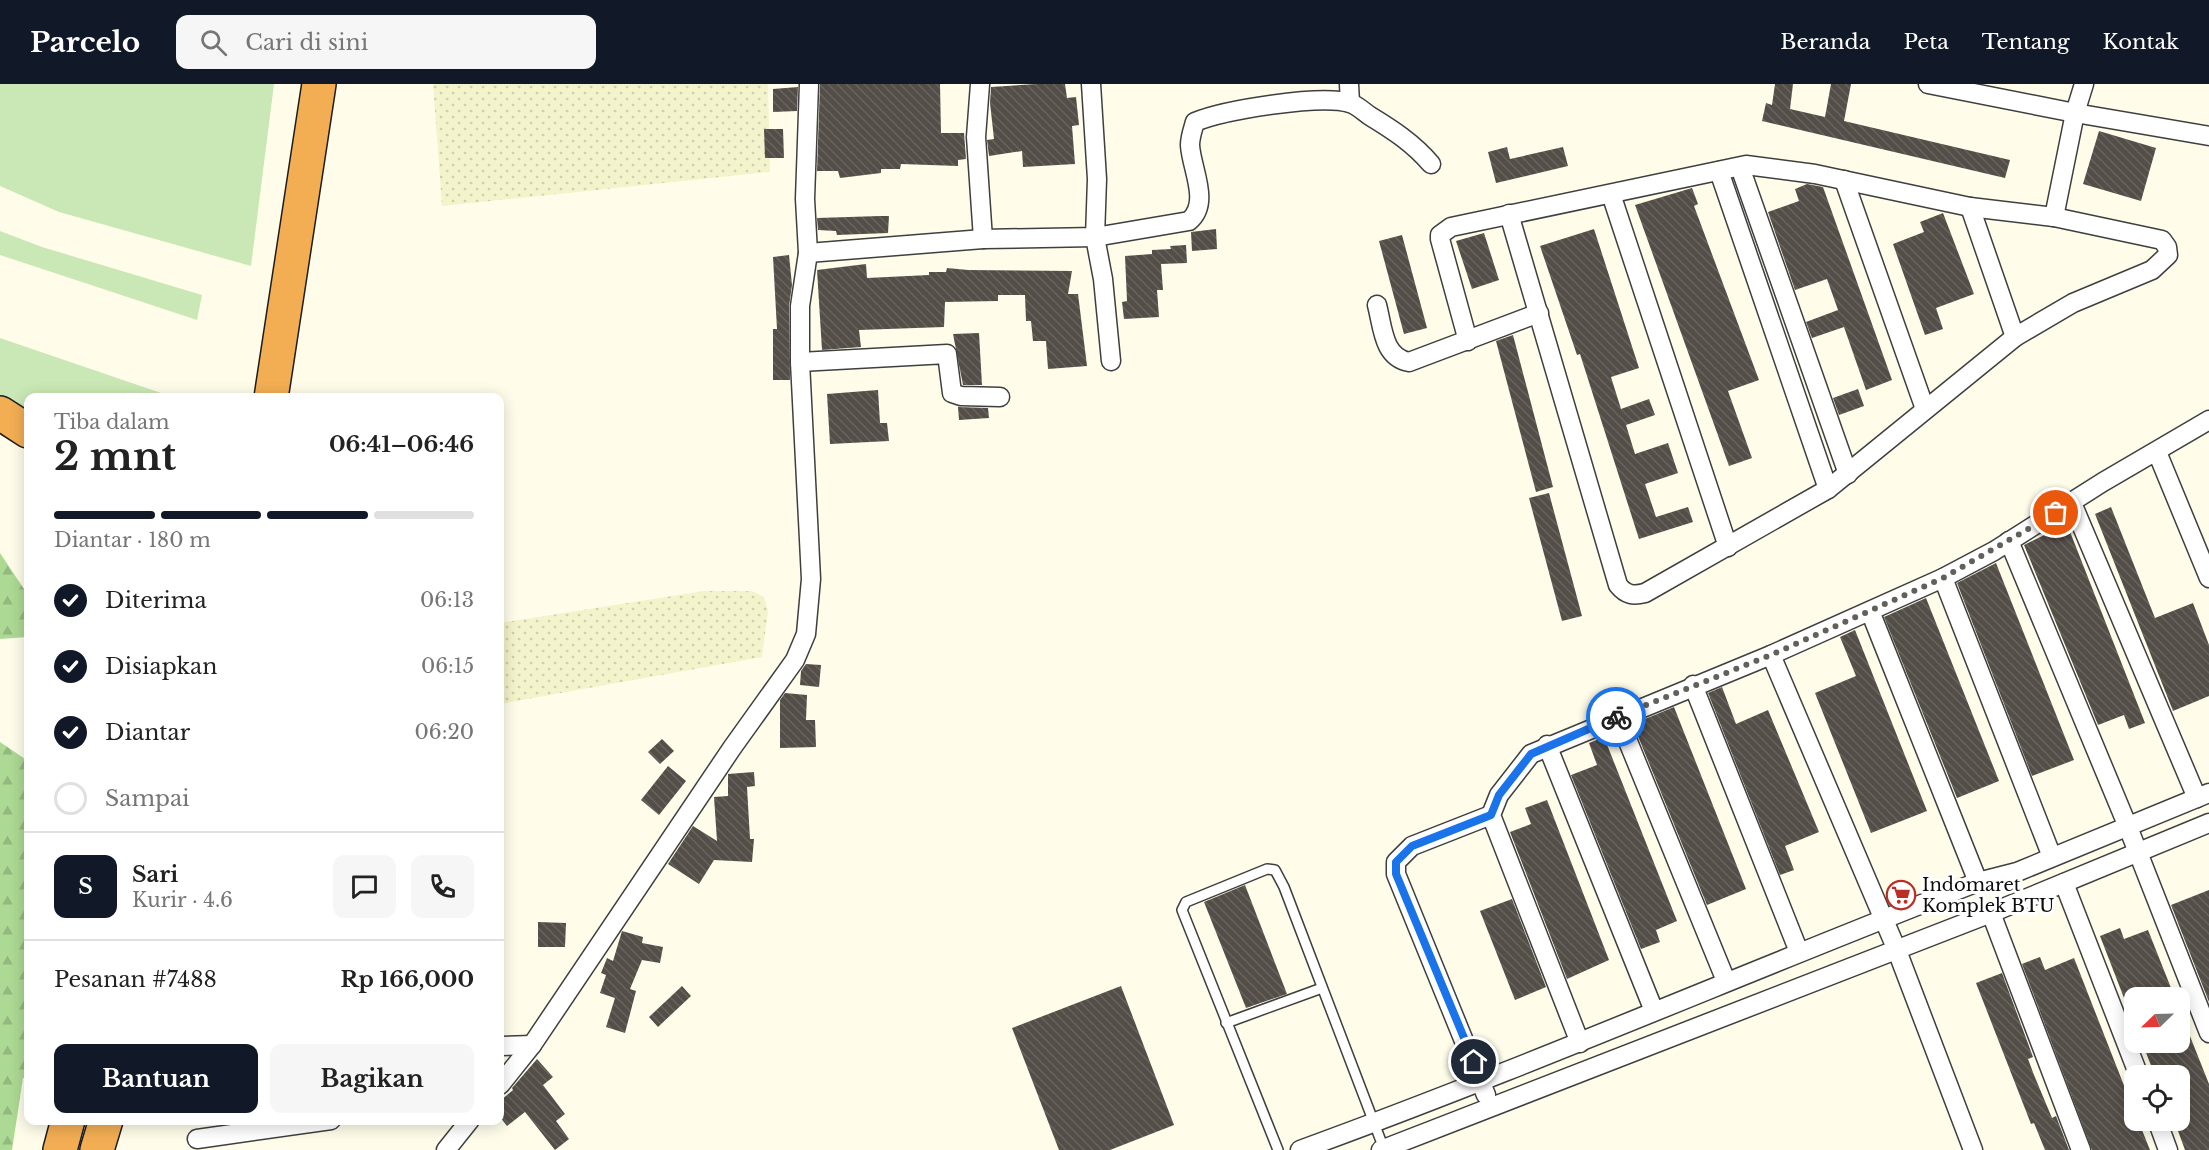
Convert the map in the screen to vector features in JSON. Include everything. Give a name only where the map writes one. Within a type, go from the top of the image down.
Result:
[{"type":"highway","points":[[272,393],[319,84]]},
{"type":"highway","points":[[0,413],[24,428]]},
{"type":"highway","points":[[60,1150],[67,1125]]},
{"type":"highway","points":[[98,1150],[105,1125]]},
{"type":"street","points":[[504,1079],[532,1045],[732,748],[795,660],[806,634],[811,579],[800,362],[800,306],[808,253],[805,199],[809,84]]},
{"type":"street","points":[[980,84],[976,137],[983,239]]},
{"type":"street","points":[[1091,84],[1097,179],[1095,237],[1103,279],[1111,361]]},
{"type":"street","points":[[1349,84],[1350,103]]},
{"type":"street","points":[[1928,84],[2209,136]]},
{"type":"street","points":[[2054,217],[2075,113],[2084,84]]},
{"type":"street","points":[[808,253],[983,239],[1095,237],[1189,221],[1195,216],[1199,198],[1190,143],[1195,122],[1215,113],[1323,101],[1350,103],[1412,142],[1431,164]]},
{"type":"street","points":[[1740,166],[1848,474]]},
{"type":"street","points":[[1468,341],[1440,235],[1445,230],[1458,225],[1509,214],[1611,194],[1740,166],[1774,168],[1844,180],[1970,207],[2054,217],[2162,240],[2168,247],[2168,255],[2152,270],[2073,303],[2015,337],[1828,489],[1728,547],[1636,596],[1618,585],[1509,214]]},
{"type":"street","points":[[1719,171],[1828,489]]},
{"type":"street","points":[[1844,180],[1925,410]]},
{"type":"street","points":[[1611,194],[1728,547]]},
{"type":"street","points":[[1970,207],[2015,337]]},
{"type":"street","points":[[1377,305],[1389,353],[1398,360],[1417,360],[1539,313]]},
{"type":"street","points":[[1777,335],[1797,328]]},
{"type":"street","points":[[800,362],[947,354],[952,393],[961,396],[1000,397]]},
{"type":"street","points":[[1580,1043],[1491,815],[1499,795],[1531,754],[1547,745],[1771,655],[1943,578],[2009,541],[2103,482],[2209,420]]},
{"type":"street","points":[[2157,452],[2209,578]]},
{"type":"street","points":[[1300,1150],[1482,1083],[1726,981],[1978,882],[2017,872],[2203,795],[2072,503]]},
{"type":"street","points":[[2009,541],[2128,827],[2209,1033]]},
{"type":"street","points":[[1943,578],[2052,857]]},
{"type":"street","points":[[1870,611],[1978,882]]},
{"type":"street","points":[[1771,655],[1896,948],[1973,1150]]},
{"type":"street","points":[[1693,685],[1800,952]]},
{"type":"street","points":[[1618,717],[1726,981]]},
{"type":"street","points":[[1547,745],[1654,1011]]},
{"type":"street","points":[[1489,1107],[1482,1083],[1396,874],[1396,862],[1412,846],[1491,815]]},
{"type":"street","points":[[1383,1149],[1620,1059],[1896,948],[1991,913],[2209,823]]},
{"type":"street","points":[[2017,872],[2028,897]]},
{"type":"street","points":[[2064,883],[2135,1065]]},
{"type":"street","points":[[1991,913],[2081,1150]]},
{"type":"street","points":[[1610,1030],[1620,1059]]},
{"type":"street","points":[[504,1046],[532,1045]]},
{"type":"street","points":[[446,1150],[466,1125]]},
{"type":"street","points":[[197,1138],[257,1126]]},
{"type":"street","points":[[2161,1131],[2168,1150]]},
{"type":"lane","points":[[1278,1150],[1182,910],[1186,902],[1267,869],[1275,870],[1284,886],[1383,1149]]},
{"type":"lane","points":[[1226,1023],[1322,988]]},
{"type":"green space","points":[[0,84],[274,84],[251,266],[59,212],[0,186]]},
{"type":"green space","points":[[433,84],[768,84],[770,172],[442,206]]},
{"type":"green space","points":[[0,231],[42,247],[202,295],[197,320],[0,255]]},
{"type":"green space","points":[[0,338],[161,393],[24,393],[24,412],[0,397]]},
{"type":"green space","points":[[0,553],[24,589],[24,637],[0,639]]},
{"type":"green space","points":[[704,591],[752,591],[764,597],[768,611],[762,657],[504,703],[504,622]]},
{"type":"green space","points":[[0,742],[24,758],[24,1078],[12,1150],[0,1150]]},
{"type":"building","points":[[820,84],[940,84],[941,133],[964,133],[966,159],[958,160],[958,166],[901,164],[900,169],[881,169],[881,173],[840,178],[838,171],[817,171]]},
{"type":"building","points":[[1065,84],[1067,98],[1076,97],[1079,125],[1072,126],[1075,164],[1023,167],[1022,151],[989,156],[987,140],[994,139],[990,103],[991,87]]},
{"type":"building","points":[[1775,84],[1793,84],[1790,109],[1825,117],[1831,84],[1851,84],[1844,121],[2010,160],[2005,178],[1762,121],[1766,103],[1772,105]]},
{"type":"building","points":[[798,87],[797,111],[773,112],[773,89]]},
{"type":"building","points":[[764,129],[783,129],[784,158],[765,158]]},
{"type":"building","points":[[2099,131],[2156,148],[2141,201],[2083,184]]},
{"type":"building","points":[[1507,147],[1510,159],[1563,147],[1568,166],[1496,183],[1488,152]]},
{"type":"building","points":[[1807,184],[1823,187],[1892,380],[1866,390],[1844,327],[1812,338],[1806,322],[1838,310],[1827,279],[1795,290],[1768,212],[1799,201],[1795,189]]},
{"type":"building","points":[[1692,188],[1698,204],[1694,206],[1759,380],[1728,391],[1752,458],[1729,466],[1635,205]]},
{"type":"building","points":[[1943,213],[1974,294],[1936,308],[1943,329],[1925,335],[1893,244],[1924,232],[1920,222]]},
{"type":"building","points":[[889,216],[888,233],[837,235],[836,231],[818,230],[817,218]]},
{"type":"building","points":[[1216,229],[1217,249],[1192,251],[1191,232]]},
{"type":"building","points":[[1594,229],[1639,368],[1611,377],[1621,409],[1649,399],[1655,415],[1626,425],[1635,454],[1668,443],[1678,473],[1645,484],[1656,517],[1688,507],[1693,522],[1639,539],[1580,354],[1577,355],[1540,246]]},
{"type":"building","points":[[1484,233],[1499,280],[1472,289],[1456,241]]},
{"type":"building","points":[[1402,235],[1427,328],[1404,334],[1379,241]]},
{"type":"building","points":[[1186,245],[1187,263],[1161,264],[1163,290],[1157,290],[1159,317],[1124,319],[1122,302],[1127,301],[1125,256],[1152,254],[1152,250]]},
{"type":"building","points":[[789,255],[792,285],[789,306],[790,380],[773,380],[773,329],[777,329],[773,257]]},
{"type":"building","points":[[866,264],[867,278],[929,275],[929,272],[946,272],[947,268],[1072,271],[1068,294],[1078,294],[1087,366],[1048,369],[1046,341],[1033,341],[1031,321],[1026,321],[1025,295],[998,295],[998,301],[945,302],[944,327],[859,330],[861,347],[822,350],[817,270]]},
{"type":"building","points":[[979,333],[982,385],[963,385],[953,334]]},
{"type":"building","points":[[1513,335],[1553,487],[1536,492],[1496,341]]},
{"type":"building","points":[[1858,389],[1864,406],[1839,415],[1833,398]]},
{"type":"building","points":[[878,390],[880,423],[887,423],[889,441],[830,444],[827,394]]},
{"type":"building","points":[[958,407],[988,408],[989,418],[959,420]]},
{"type":"building","points":[[1549,493],[1582,616],[1562,621],[1529,498]]},
{"type":"building","points":[[2111,507],[2155,618],[2193,603],[2209,645],[2209,696],[2173,711],[2095,514]]},
{"type":"building","points":[[2067,524],[2145,723],[2129,729],[2124,715],[2098,725],[2024,545]]},
{"type":"building","points":[[1996,563],[2074,760],[2032,776],[1957,583]]},
{"type":"building","points":[[1926,598],[1999,781],[1957,798],[1884,617]]},
{"type":"building","points":[[1855,630],[1927,811],[1871,833],[1815,693],[1856,676],[1840,637]]},
{"type":"building","points":[[806,664],[821,665],[819,687],[800,685],[801,671]]},
{"type":"building","points":[[1722,687],[1736,724],[1768,710],[1819,832],[1785,846],[1794,870],[1780,875],[1708,693]]},
{"type":"building","points":[[785,693],[807,695],[806,720],[815,720],[816,747],[780,748],[780,700]]},
{"type":"building","points":[[1674,707],[1746,889],[1707,905],[1633,724]]},
{"type":"building","points":[[1604,737],[1677,921],[1656,930],[1660,942],[1641,949],[1571,775],[1597,765],[1589,743]]},
{"type":"building","points":[[662,739],[674,751],[660,764],[648,752]]},
{"type":"building","points":[[668,766],[686,781],[659,815],[641,800]]},
{"type":"building","points":[[754,772],[755,786],[747,787],[750,839],[754,839],[752,862],[714,860],[699,884],[668,864],[693,826],[717,841],[714,797],[728,796],[728,774]]},
{"type":"building","points":[[1547,800],[1609,960],[1567,979],[1510,832],[1531,824],[1525,808]]},
{"type":"building","points":[[1245,885],[1287,994],[1246,1008],[1204,902]]},
{"type":"building","points":[[2209,890],[2209,1002],[2171,905]]},
{"type":"building","points":[[1512,899],[1546,987],[1515,1000],[1480,911]]},
{"type":"building","points":[[538,922],[566,923],[565,947],[538,947]]},
{"type":"building","points":[[2120,928],[2124,939],[2148,930],[2171,987],[2124,987],[2124,998],[2100,936]]},
{"type":"building","points":[[622,931],[643,937],[642,943],[663,947],[660,963],[642,960],[630,989],[636,991],[625,1033],[606,1027],[615,998],[600,993],[606,975],[601,973],[607,958],[613,961]]},
{"type":"building","points":[[2040,957],[2045,970],[2074,958],[2124,1086],[2124,1131],[2142,1131],[2150,1150],[2092,1150],[2022,964]]},
{"type":"building","points":[[2002,973],[2033,1057],[2028,1059],[2034,1075],[2052,1118],[2056,1116],[2069,1150],[2045,1150],[2034,1123],[2031,1124],[1976,983]]},
{"type":"building","points":[[682,986],[691,996],[658,1027],[649,1017]]},
{"type":"building","points":[[1121,986],[1174,1125],[1110,1150],[1059,1150],[1012,1028]]},
{"type":"building","points":[[2190,1036],[2209,1084],[2209,1150],[2185,1150],[2178,1131],[2190,1131],[2190,1065],[2151,1065],[2146,1053],[2190,1053]]},
{"type":"building","points":[[537,1059],[553,1077],[543,1085],[565,1114],[556,1121],[569,1139],[555,1150],[525,1112],[507,1126],[504,1122],[504,1098],[513,1090],[512,1088]]},
{"type":"way so far","points":[[1616,717],[1771,655],[1943,578],[1994,551],[2056,513]]},
{"type":"place","name":"Indomaret Komplek BTU","points":[[1901,895]]},
{"type":"route","points":[[1474,1062],[1396,874],[1396,862],[1412,846],[1491,815],[1499,795],[1531,754],[1547,745],[1616,717]]}]
